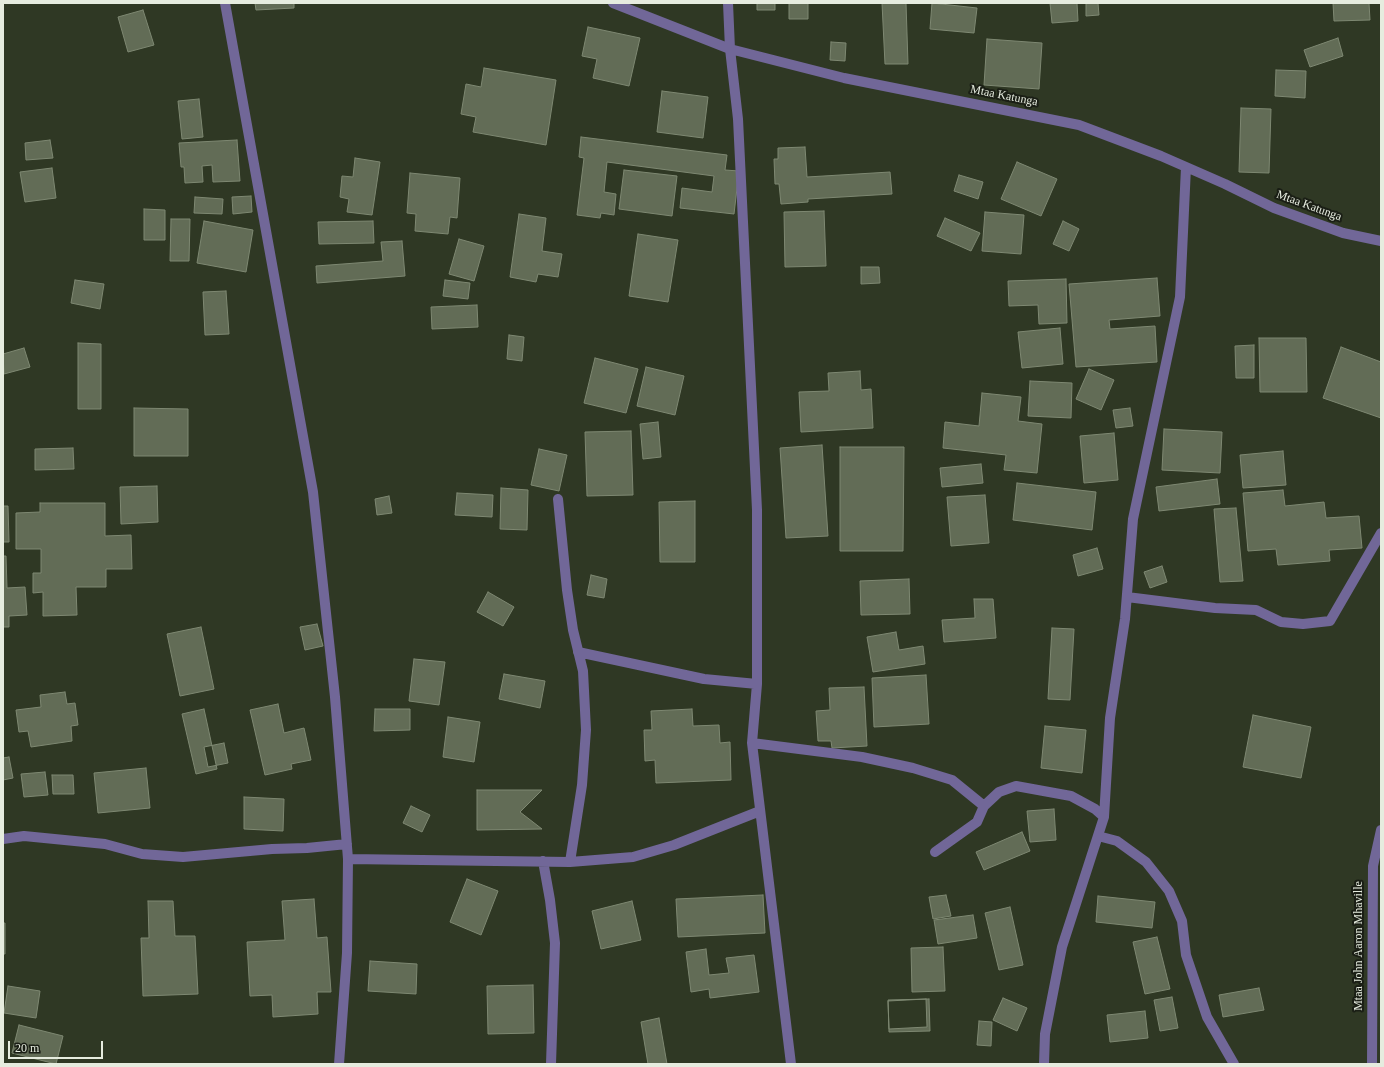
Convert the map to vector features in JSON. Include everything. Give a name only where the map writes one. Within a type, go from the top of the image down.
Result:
[{"type":"street","points":[[225,3],[313,492],[335,697],[348,859],[347,953],[339,1064]]},
{"type":"street","name":"Mtaa Katunga","points":[[613,3],[730,49],[844,78],[1079,124],[1161,156],[1225,184],[1274,208],[1343,233],[1381,241]]},
{"type":"street","points":[[728,3],[730,49],[738,119],[756,502],[757,684],[752,743],[791,1064]]},
{"type":"street","points":[[1044,1064],[1044,1034],[1062,947],[1104,817],[1110,718],[1125,618],[1133,519],[1180,297],[1186,168]]},
{"type":"street","points":[[558,499],[567,590],[573,630],[583,671],[586,730],[582,786],[570,862]]},
{"type":"street","points":[[1127,597],[1215,608],[1256,610],[1281,622],[1304,624],[1330,621],[1381,533]]},
{"type":"street","points":[[578,652],[704,679],[757,684]]},
{"type":"street","points":[[752,743],[862,757],[913,768],[952,780],[984,806]]},
{"type":"street","points":[[935,852],[977,822],[984,806],[999,792],[1016,786],[1071,796],[1095,809],[1104,817]]},
{"type":"street","points":[[348,859],[570,862],[633,857],[674,845],[760,811]]},
{"type":"street","name":"Mtaa John Aaron Mhaville","points":[[1372,1064],[1373,866],[1381,830]]},
{"type":"street","points":[[3,839],[24,836],[105,844],[142,854],[183,857],[347,844]]},
{"type":"street","points":[[1098,836],[1117,841],[1146,862],[1170,891],[1182,921],[1186,955],[1207,1017],[1234,1064]]},
{"type":"street","points":[[543,861],[550,900],[555,943],[551,1064]]},
{"type":"building","points":[[255,3],[294,3],[294,8],[256,10]]},
{"type":"building","points":[[757,3],[775,3],[775,10],[757,10]]},
{"type":"building","points":[[789,3],[808,3],[808,19],[789,19]]},
{"type":"building","points":[[882,3],[906,3],[908,64],[885,64]]},
{"type":"building","points":[[932,3],[977,8],[974,33],[930,29]]},
{"type":"building","points":[[1050,3],[1077,3],[1078,21],[1052,23]]},
{"type":"building","points":[[1086,3],[1098,3],[1099,15],[1086,16]]},
{"type":"building","points":[[1333,3],[1369,3],[1370,20],[1334,21]]},
{"type":"building","points":[[143,10],[154,45],[128,52],[118,17]]},
{"type":"building","points":[[588,27],[640,38],[629,86],[593,78],[597,59],[582,56]]},
{"type":"building","points":[[1338,38],[1343,56],[1310,67],[1304,50]]},
{"type":"building","points":[[987,39],[1042,43],[1039,89],[984,85]]},
{"type":"building","points":[[831,42],[846,43],[845,61],[830,60]]},
{"type":"building","points":[[484,68],[556,80],[546,145],[473,132],[476,117],[461,114],[466,84],[481,87]]},
{"type":"building","points":[[1276,70],[1306,71],[1305,98],[1275,96]]},
{"type":"building","points":[[662,91],[708,97],[703,138],[657,132]]},
{"type":"building","points":[[199,99],[203,137],[182,139],[178,101]]},
{"type":"building","points":[[1241,108],[1271,109],[1269,173],[1239,172]]},
{"type":"building","points":[[581,137],[727,155],[725,170],[739,171],[734,214],[680,208],[682,188],[712,192],[714,176],[607,162],[604,192],[616,194],[614,215],[601,213],[600,218],[577,215],[584,158],[579,157]]},
{"type":"building","points":[[50,140],[53,158],[26,160],[25,143]]},
{"type":"building","points":[[237,140],[240,181],[213,182],[212,165],[202,166],[203,182],[185,183],[184,167],[181,167],[179,143]]},
{"type":"building","points":[[805,147],[807,177],[890,172],[892,194],[808,199],[808,202],[781,204],[779,184],[775,184],[774,159],[778,159],[778,148]]},
{"type":"building","points":[[355,158],[380,162],[372,215],[347,212],[349,199],[340,197],[342,176],[353,177]]},
{"type":"building","points":[[1017,162],[1057,179],[1041,216],[1001,199]]},
{"type":"building","points":[[52,168],[56,198],[25,202],[20,172]]},
{"type":"building","points":[[624,170],[677,176],[672,216],[619,209]]},
{"type":"building","points":[[410,173],[460,178],[457,218],[450,217],[448,234],[415,231],[416,214],[407,213]]},
{"type":"building","points":[[959,175],[983,182],[978,199],[954,191]]},
{"type":"building","points":[[251,196],[252,212],[233,214],[232,197]]},
{"type":"building","points":[[195,197],[223,199],[222,214],[194,213]]},
{"type":"building","points":[[144,209],[165,210],[165,240],[144,240]]},
{"type":"building","points":[[824,211],[826,266],[785,267],[784,212]]},
{"type":"building","points":[[985,212],[1024,215],[1021,254],[982,251]]},
{"type":"building","points":[[519,214],[546,218],[542,251],[562,254],[558,277],[538,274],[536,282],[510,277]]},
{"type":"building","points":[[945,218],[980,233],[971,251],[937,236]]},
{"type":"building","points":[[171,219],[190,219],[189,261],[170,261]]},
{"type":"building","points":[[204,221],[253,230],[246,272],[197,263]]},
{"type":"building","points":[[373,221],[374,243],[319,244],[318,222]]},
{"type":"building","points":[[1063,221],[1079,229],[1069,251],[1053,244]]},
{"type":"building","points":[[638,234],[678,240],[668,302],[629,296]]},
{"type":"building","points":[[459,239],[484,246],[474,281],[449,274]]},
{"type":"building","points":[[402,241],[405,276],[317,283],[316,266],[383,261],[381,242]]},
{"type":"building","points":[[861,267],[879,267],[880,283],[861,284]]},
{"type":"building","points":[[1157,278],[1160,316],[1109,320],[1110,329],[1155,326],[1157,362],[1076,367],[1069,284]]},
{"type":"building","points":[[1066,279],[1067,323],[1039,324],[1038,305],[1009,306],[1008,281]]},
{"type":"building","points":[[75,280],[104,284],[100,309],[71,303]]},
{"type":"building","points":[[445,280],[470,283],[468,299],[443,296]]},
{"type":"building","points":[[226,291],[229,334],[205,335],[203,292]]},
{"type":"building","points":[[477,305],[478,327],[432,329],[431,307]]},
{"type":"building","points":[[1060,328],[1063,364],[1022,368],[1018,332]]},
{"type":"building","points":[[509,335],[524,337],[522,361],[507,359]]},
{"type":"building","points":[[1259,338],[1306,338],[1307,392],[1260,392]]},
{"type":"building","points":[[78,343],[101,344],[101,409],[78,409]]},
{"type":"building","points":[[1254,345],[1254,378],[1236,378],[1235,346]]},
{"type":"building","points":[[1341,347],[1381,362],[1381,418],[1323,398]]},
{"type":"building","points":[[24,348],[30,367],[4,374],[3,354]]},
{"type":"building","points":[[595,358],[638,369],[626,413],[584,403]]},
{"type":"building","points":[[646,367],[684,376],[675,415],[637,406]]},
{"type":"building","points":[[1089,369],[1114,380],[1101,410],[1076,399]]},
{"type":"building","points":[[860,371],[861,390],[871,389],[873,428],[801,432],[799,392],[829,391],[828,373]]},
{"type":"building","points":[[1030,381],[1072,383],[1071,418],[1028,416]]},
{"type":"building","points":[[982,393],[1021,397],[1018,421],[1042,424],[1037,473],[1004,470],[1006,455],[943,448],[945,422],[979,426]]},
{"type":"building","points":[[134,408],[188,409],[188,456],[134,456]]},
{"type":"building","points":[[1130,408],[1133,426],[1116,428],[1113,410]]},
{"type":"building","points":[[658,422],[661,457],[643,459],[640,424]]},
{"type":"building","points":[[1164,429],[1222,432],[1220,473],[1162,470]]},
{"type":"building","points":[[631,431],[633,495],[587,496],[585,432]]},
{"type":"building","points":[[1114,433],[1118,480],[1084,483],[1080,436]]},
{"type":"building","points":[[822,445],[828,536],[786,538],[780,448]]},
{"type":"building","points":[[840,447],[904,447],[903,551],[840,551]]},
{"type":"building","points":[[73,448],[74,469],[35,470],[35,449]]},
{"type":"building","points":[[539,449],[567,455],[559,491],[531,485]]},
{"type":"building","points":[[1283,451],[1286,485],[1243,488],[1240,455]]},
{"type":"building","points":[[981,464],[983,483],[942,487],[940,468]]},
{"type":"building","points":[[1217,479],[1220,504],[1159,511],[1156,487]]},
{"type":"building","points":[[1017,483],[1096,492],[1092,530],[1013,520]]},
{"type":"building","points":[[157,486],[158,522],[121,524],[120,487]]},
{"type":"building","points":[[501,488],[528,490],[527,530],[500,529]]},
{"type":"building","points":[[1283,490],[1285,506],[1324,502],[1326,518],[1359,516],[1362,548],[1329,550],[1330,561],[1278,565],[1276,549],[1248,551],[1243,493]]},
{"type":"building","points":[[457,493],[493,495],[492,517],[455,515]]},
{"type":"building","points":[[985,495],[989,543],[951,546],[947,497]]},
{"type":"building","points":[[389,496],[392,513],[377,515],[375,499]]},
{"type":"building","points":[[695,501],[695,562],[660,562],[659,502]]},
{"type":"building","points":[[40,503],[105,503],[105,536],[131,535],[132,569],[106,569],[106,587],[76,587],[77,615],[43,616],[43,592],[33,593],[33,573],[41,573],[41,549],[16,549],[16,513],[40,512]]},
{"type":"building","points":[[3,506],[8,506],[9,542],[3,542]]},
{"type":"building","points":[[1236,508],[1243,581],[1220,582],[1214,509]]},
{"type":"building","points":[[1097,548],[1103,569],[1078,576],[1073,555]]},
{"type":"building","points":[[3,556],[6,556],[7,588],[25,587],[27,615],[9,616],[9,627],[3,627]]},
{"type":"building","points":[[1162,566],[1167,582],[1150,588],[1144,572]]},
{"type":"building","points":[[591,575],[607,579],[604,598],[587,595]]},
{"type":"building","points":[[909,579],[910,614],[861,615],[860,581]]},
{"type":"building","points":[[488,592],[514,607],[503,626],[477,612]]},
{"type":"building","points":[[974,599],[993,599],[996,638],[944,642],[942,620],[975,618]]},
{"type":"building","points":[[317,624],[323,646],[305,650],[300,627]]},
{"type":"building","points":[[201,627],[214,689],[180,696],[167,634]]},
{"type":"building","points":[[1052,628],[1074,629],[1070,700],[1048,699]]},
{"type":"building","points":[[896,632],[899,650],[923,646],[925,664],[873,672],[867,637]]},
{"type":"building","points":[[414,659],[445,662],[439,705],[409,701]]},
{"type":"building","points":[[504,674],[545,681],[540,708],[499,699]]},
{"type":"building","points":[[926,675],[929,724],[874,727],[872,678]]},
{"type":"building","points":[[864,687],[867,746],[832,748],[831,741],[818,741],[816,711],[830,710],[829,688]]},
{"type":"building","points":[[65,692],[67,704],[75,703],[78,725],[71,726],[72,741],[31,747],[28,731],[19,732],[16,710],[41,707],[40,695]]},
{"type":"building","points":[[278,704],[284,733],[304,728],[311,760],[291,764],[292,769],[265,775],[250,710]]},
{"type":"building","points":[[204,709],[217,769],[196,774],[182,714]]},
{"type":"building","points":[[375,709],[410,709],[410,730],[374,731]]},
{"type":"building","points":[[692,709],[693,726],[719,725],[720,743],[730,742],[731,780],[656,783],[655,760],[645,761],[644,730],[652,730],[651,711]]},
{"type":"building","points":[[1253,715],[1311,727],[1301,778],[1243,767]]},
{"type":"building","points":[[448,717],[480,722],[474,762],[443,757]]},
{"type":"building","points":[[1045,726],[1086,730],[1082,773],[1041,768]]},
{"type":"building","points":[[224,743],[228,763],[208,767],[204,747]]},
{"type":"building","points":[[9,757],[13,778],[3,780],[3,758]]},
{"type":"building","points":[[146,768],[150,808],[98,813],[94,773]]},
{"type":"building","points":[[45,772],[48,795],[24,797],[21,774]]},
{"type":"building","points":[[52,775],[73,775],[74,794],[53,794]]},
{"type":"building","points":[[477,790],[542,790],[520,812],[542,829],[477,830]]},
{"type":"building","points":[[244,797],[284,799],[283,831],[244,829]]},
{"type":"building","points":[[411,806],[430,815],[422,832],[403,823]]},
{"type":"building","points":[[1054,809],[1056,840],[1030,842],[1027,811]]},
{"type":"building","points":[[1022,832],[1030,851],[984,870],[976,852]]},
{"type":"building","points":[[467,879],[498,891],[481,935],[450,922]]},
{"type":"building","points":[[763,895],[765,933],[678,937],[676,899]]},
{"type":"building","points":[[946,895],[951,916],[933,919],[929,897]]},
{"type":"building","points":[[1098,896],[1155,902],[1152,928],[1096,922]]},
{"type":"building","points":[[314,899],[317,938],[327,937],[331,992],[317,992],[318,1014],[273,1017],[272,995],[250,996],[247,942],[285,940],[282,901]]},
{"type":"building","points":[[148,901],[173,901],[175,936],[195,936],[198,994],[143,996],[141,938],[149,938]]},
{"type":"building","points":[[632,901],[641,940],[601,949],[592,911]]},
{"type":"building","points":[[1010,907],[1023,965],[999,970],[985,913]]},
{"type":"building","points":[[973,915],[977,938],[938,944],[934,920]]},
{"type":"building","points":[[3,923],[5,923],[5,954],[3,954]]},
{"type":"building","points":[[1157,937],[1170,989],[1145,994],[1133,942]]},
{"type":"building","points":[[943,947],[945,991],[912,992],[911,948]]},
{"type":"building","points":[[706,949],[709,975],[729,973],[726,958],[754,955],[759,992],[710,998],[709,989],[691,992],[686,952]]},
{"type":"building","points":[[370,961],[417,964],[416,994],[368,991]]},
{"type":"building","points":[[533,985],[534,1033],[488,1034],[487,986]]},
{"type":"building","points":[[8,986],[40,991],[36,1018],[4,1013]]},
{"type":"building","points":[[1259,988],[1264,1010],[1223,1017],[1219,995]]},
{"type":"building","points":[[1172,997],[1178,1028],[1160,1031],[1154,1000]]},
{"type":"building","points":[[1003,998],[1027,1008],[1017,1031],[993,1020]]},
{"type":"building","points":[[926,999],[927,1027],[889,1029],[888,1001]]},
{"type":"building","points":[[929,999],[930,1031],[889,1032],[888,1000]]},
{"type":"building","points":[[1145,1011],[1148,1038],[1110,1042],[1107,1015]]},
{"type":"building","points":[[659,1018],[667,1064],[648,1064],[641,1022]]},
{"type":"building","points":[[979,1021],[992,1022],[991,1046],[977,1045]]},
{"type":"building","points":[[19,1025],[63,1036],[56,1064],[12,1053]]}]
